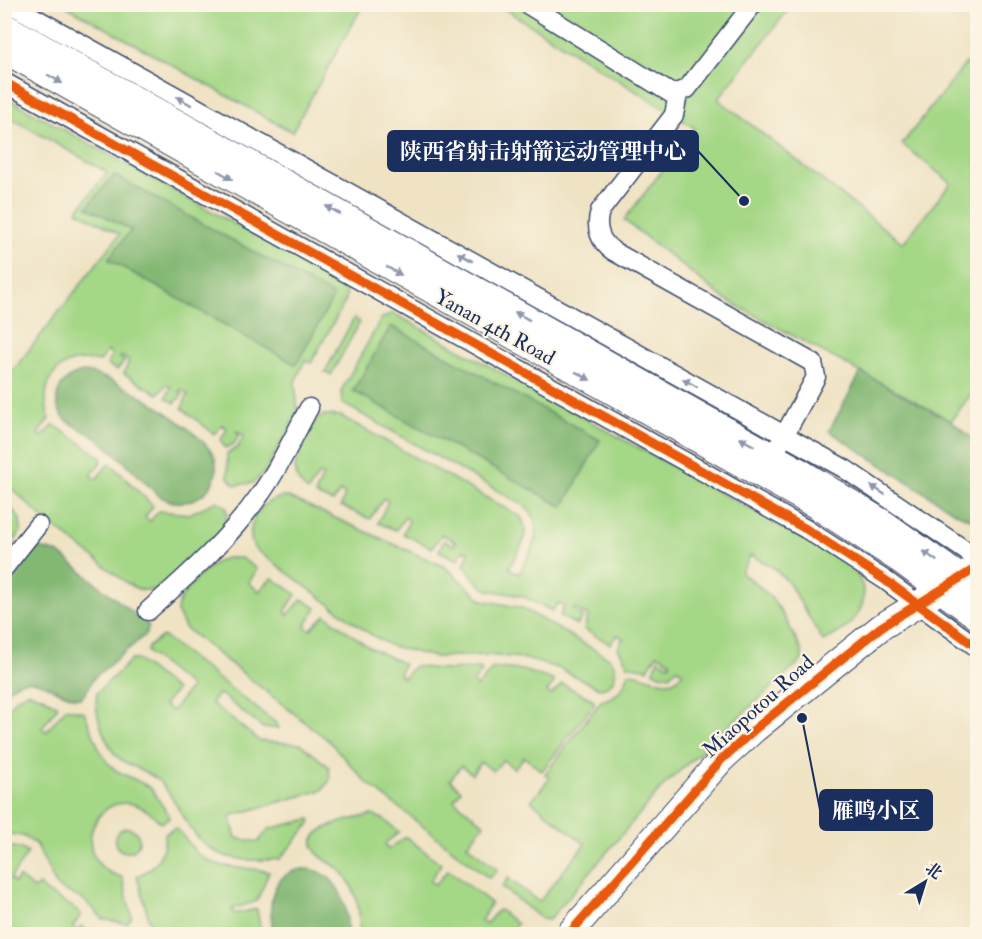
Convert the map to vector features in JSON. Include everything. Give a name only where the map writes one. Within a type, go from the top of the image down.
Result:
[{"type":"main road","name":"Yanan 4th Road","points":[[4,26],[778,446],[866,511],[967,577],[978,617]]},
{"type":"main road","name":"Yanan 4th Road","points":[[4,50],[817,506],[967,577]]},
{"type":"main road","name":"Miaopotou Road","points":[[569,934],[721,760],[826,670],[881,627],[917,603],[967,577]]},
{"type":"street","points":[[10,4],[778,446],[816,377],[813,363],[613,251],[603,242],[598,230],[598,217],[604,205],[675,113],[678,94]]},
{"type":"street","points":[[527,4],[667,92],[678,94],[687,89],[753,4]]},
{"type":"street","points":[[4,82],[778,513],[844,552],[978,648]]},
{"type":"street","points":[[148,611],[203,561],[249,509],[268,484],[309,408]]},
{"type":"street","points":[[4,568],[38,525]]},
{"type":"green space","points":[[64,5],[363,5],[292,132]]},
{"type":"green space","points":[[498,5],[792,5],[718,99],[903,243],[951,183],[902,144],[966,63],[977,72],[977,386],[951,421],[725,299],[624,220],[695,128]]},
{"type":"green space","points":[[5,97],[341,283],[346,290],[346,300],[311,363],[305,360],[295,382],[298,412],[264,473],[253,483],[235,485],[228,478],[227,454],[238,447],[244,435],[236,431],[239,435],[234,444],[225,448],[221,440],[227,428],[222,425],[214,434],[182,408],[188,394],[181,389],[179,392],[183,394],[175,403],[166,398],[171,387],[166,385],[158,394],[124,374],[129,360],[121,356],[120,358],[125,361],[117,370],[107,365],[112,354],[107,351],[100,362],[86,360],[63,366],[49,381],[46,405],[49,419],[38,434],[42,437],[54,425],[101,457],[102,460],[91,475],[96,479],[111,464],[153,506],[145,517],[150,521],[159,511],[189,514],[217,501],[226,507],[226,519],[219,532],[181,570],[155,589],[141,590],[128,584],[43,518],[5,482],[4,382],[120,234],[77,211],[107,172],[5,115]]},
{"type":"green space","points":[[114,175],[334,296],[296,365],[108,259],[131,230],[87,207]]},
{"type":"green space","points":[[393,313],[845,561],[856,573],[862,585],[861,607],[856,617],[836,634],[823,641],[788,582],[774,568],[751,555],[741,573],[763,590],[778,607],[802,652],[802,660],[665,784],[549,920],[542,919],[502,887],[508,878],[539,902],[585,844],[531,801],[550,778],[545,774],[601,701],[620,691],[629,673],[665,682],[678,678],[683,672],[677,669],[669,676],[653,672],[658,659],[669,665],[671,662],[657,654],[648,669],[628,665],[618,648],[623,638],[617,635],[610,644],[584,629],[588,616],[575,608],[573,611],[583,616],[577,625],[560,616],[564,606],[558,603],[552,611],[522,596],[488,590],[478,583],[464,565],[469,552],[464,550],[457,560],[439,551],[444,540],[454,546],[456,542],[442,534],[432,548],[403,534],[409,520],[405,517],[396,530],[378,523],[388,501],[384,498],[370,519],[341,506],[345,494],[340,491],[333,502],[315,495],[323,475],[319,474],[308,491],[302,486],[295,467],[310,430],[324,415],[341,416],[521,517],[524,524],[524,537],[509,568],[519,574],[532,548],[536,531],[532,514],[525,506],[342,403],[341,391],[381,319]]},
{"type":"green space","points":[[354,318],[360,322],[331,375],[325,372]]},
{"type":"green space","points":[[391,326],[600,440],[563,507],[353,391]]},
{"type":"green space","points":[[85,372],[116,383],[158,406],[196,435],[209,448],[215,459],[216,471],[207,491],[188,501],[166,500],[107,446],[64,418],[57,403],[60,388],[70,377]]},
{"type":"green space","points":[[861,372],[951,421],[977,442],[977,522],[956,513],[829,431]]},
{"type":"green space","points":[[288,497],[445,567],[482,600],[522,608],[609,658],[615,672],[613,681],[599,688],[558,668],[522,658],[488,655],[435,657],[391,646],[370,634],[254,548],[251,530],[257,513],[270,501]]},
{"type":"green space","points":[[13,510],[20,519],[21,531],[5,555],[5,521]]},
{"type":"green space","points":[[39,548],[59,553],[149,626],[146,634],[94,678],[85,694],[80,698],[33,681],[24,681],[14,685],[5,693],[5,580],[25,555]]},
{"type":"green space","points":[[226,558],[241,558],[257,569],[249,583],[259,591],[272,578],[296,594],[285,612],[288,615],[302,599],[316,608],[305,626],[310,630],[325,615],[369,647],[404,664],[399,674],[403,678],[414,666],[446,670],[480,668],[482,671],[473,683],[477,687],[493,668],[522,670],[553,680],[554,683],[547,692],[551,695],[562,684],[594,700],[594,704],[542,771],[524,757],[514,769],[503,760],[493,771],[481,762],[472,774],[461,766],[450,780],[461,790],[454,800],[484,824],[467,845],[498,870],[489,878],[366,782],[329,741],[185,628],[177,611],[183,596],[203,572]]},
{"type":"green space","points":[[163,636],[277,724],[279,728],[263,728],[219,693],[211,703],[260,741],[301,744],[329,767],[330,780],[322,790],[230,816],[236,838],[258,842],[269,829],[310,819],[311,822],[280,859],[236,859],[220,854],[204,844],[160,782],[116,756],[108,744],[98,715],[97,693],[131,660],[138,660],[176,690],[164,705],[172,711],[191,687],[147,652],[148,647]]},
{"type":"green space","points":[[27,692],[41,696],[58,706],[42,728],[46,732],[66,708],[84,712],[100,751],[108,763],[117,771],[150,787],[170,817],[161,823],[141,807],[122,803],[107,809],[96,821],[91,836],[93,853],[102,867],[122,877],[132,917],[127,924],[103,919],[84,900],[57,887],[36,844],[23,836],[5,833],[5,713],[15,699]]},
{"type":"green space","points":[[372,815],[383,819],[399,832],[385,844],[388,849],[406,837],[441,864],[430,881],[435,885],[448,870],[491,903],[481,921],[486,924],[500,910],[517,924],[511,932],[515,934],[359,934],[359,910],[352,887],[343,873],[317,853],[313,844],[321,830],[331,825]]},
{"type":"green space","points":[[127,828],[136,831],[139,840],[136,849],[127,852],[118,849],[115,840],[118,831]]},
{"type":"green space","points":[[175,828],[205,859],[223,866],[269,872],[257,901],[232,909],[234,914],[257,909],[261,934],[153,934],[137,876],[150,869],[158,860],[165,834]]},
{"type":"green space","points":[[4,846],[20,848],[28,853],[10,879],[15,883],[19,877],[34,889],[39,885],[73,907],[81,915],[72,928],[77,931],[81,926],[92,934],[5,934]]},
{"type":"green space","points":[[303,869],[325,875],[333,882],[339,891],[346,912],[347,934],[274,934],[271,913],[273,893],[283,877]]},
{"type":"cycle path","points":[[4,82],[806,529],[885,580],[978,648]]},
{"type":"cycle path","points":[[569,934],[721,760],[755,729],[881,627],[978,567]]},
{"type":"place","name":"陕西省射击射箭运动管理中心","points":[[744,201]]},
{"type":"place","name":"雁鸣小区","points":[[802,718]]}]
